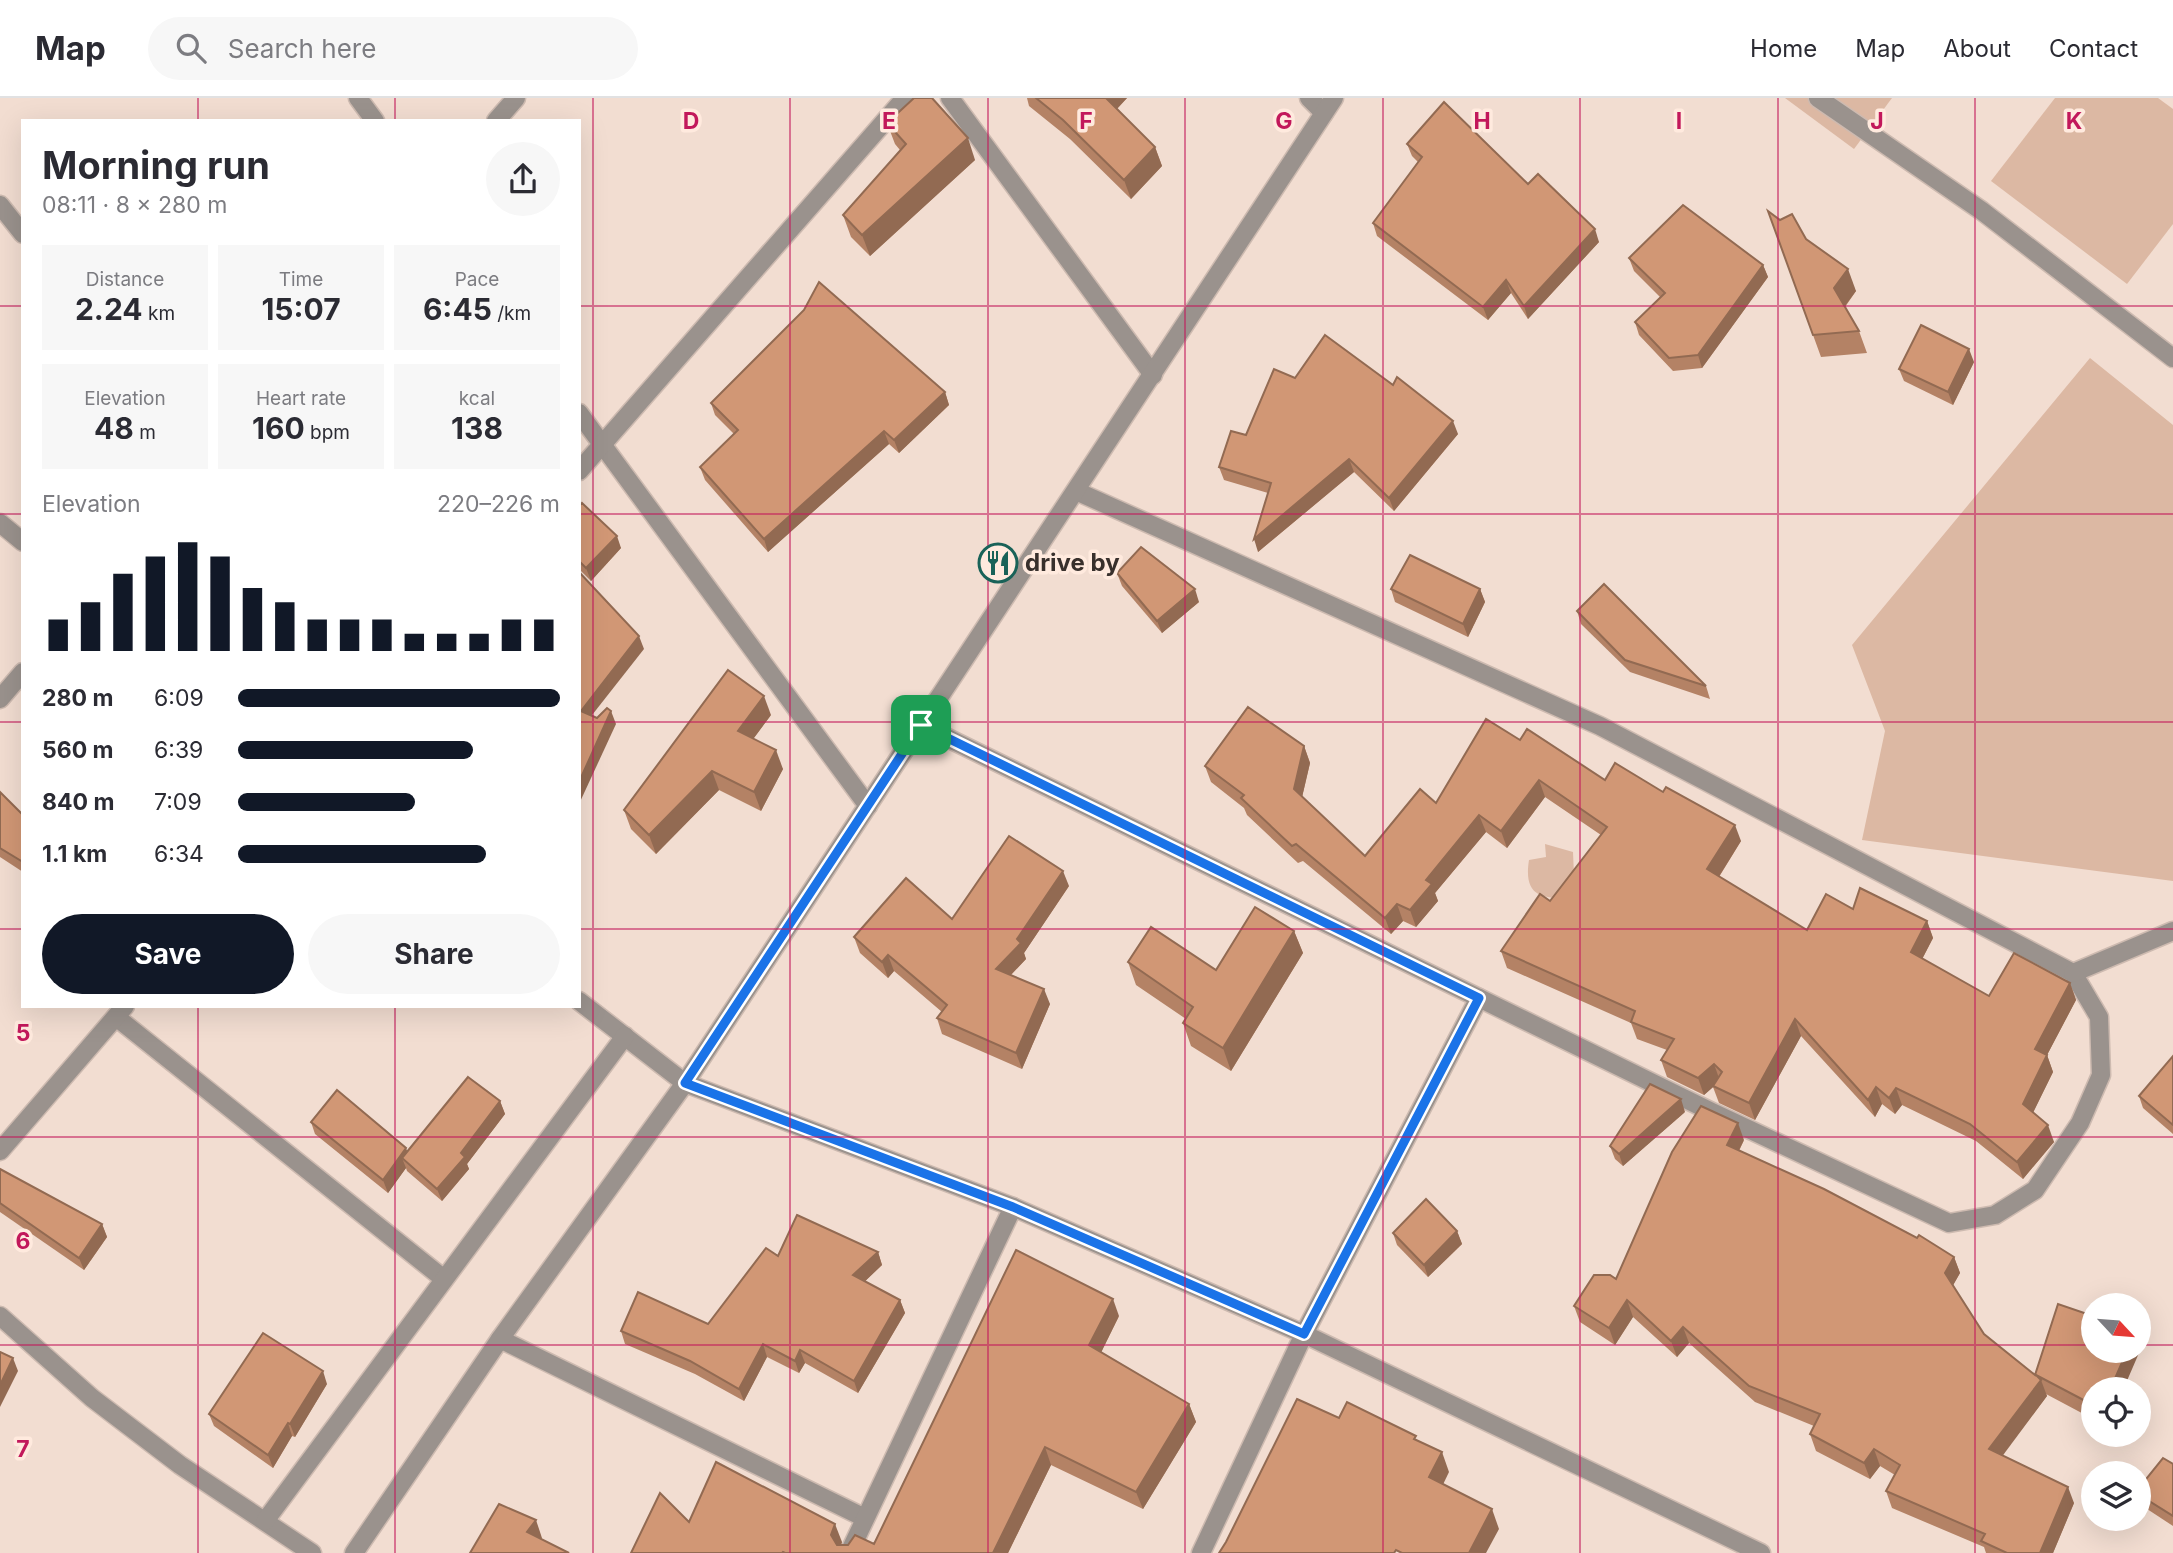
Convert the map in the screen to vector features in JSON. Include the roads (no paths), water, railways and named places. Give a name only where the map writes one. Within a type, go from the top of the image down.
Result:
[{"type":"street","points":[[358,98],[373,119]]},
{"type":"street","points":[[498,119],[516,98]]},
{"type":"street","points":[[581,469],[905,98]]},
{"type":"street","points":[[950,98],[1153,375]]},
{"type":"street","points":[[1309,98],[1324,113]]},
{"type":"street","points":[[354,1553],[500,1339],[685,1083],[1334,98]]},
{"type":"street","points":[[1818,98],[1982,211],[2173,358]]},
{"type":"street","points":[[0,205],[21,231]]},
{"type":"street","points":[[581,416],[868,806]]},
{"type":"street","points":[[921,725],[1479,998],[1949,1223],[1995,1214],[2035,1190],[2080,1123],[2101,1075],[2099,1017],[2073,973],[1600,726],[1076,491]]},
{"type":"street","points":[[0,523],[21,540]]},
{"type":"street","points":[[0,699],[21,674]]},
{"type":"street","points":[[2073,973],[2173,931]]},
{"type":"street","points":[[1201,1553],[1304,1334],[1479,998]]},
{"type":"street","points":[[581,1003],[685,1083],[1013,1207],[1304,1334],[1761,1553]]},
{"type":"street","points":[[0,1152],[121,1011],[444,1279]]},
{"type":"street","points":[[265,1521],[625,1036]]},
{"type":"street","points":[[849,1553],[1013,1207]]},
{"type":"street","points":[[0,1315],[103,1406],[180,1465],[312,1553]]},
{"type":"street","points":[[500,1339],[865,1518]]},
{"type":"place","name":"drive by","points":[[998,563]]}]
